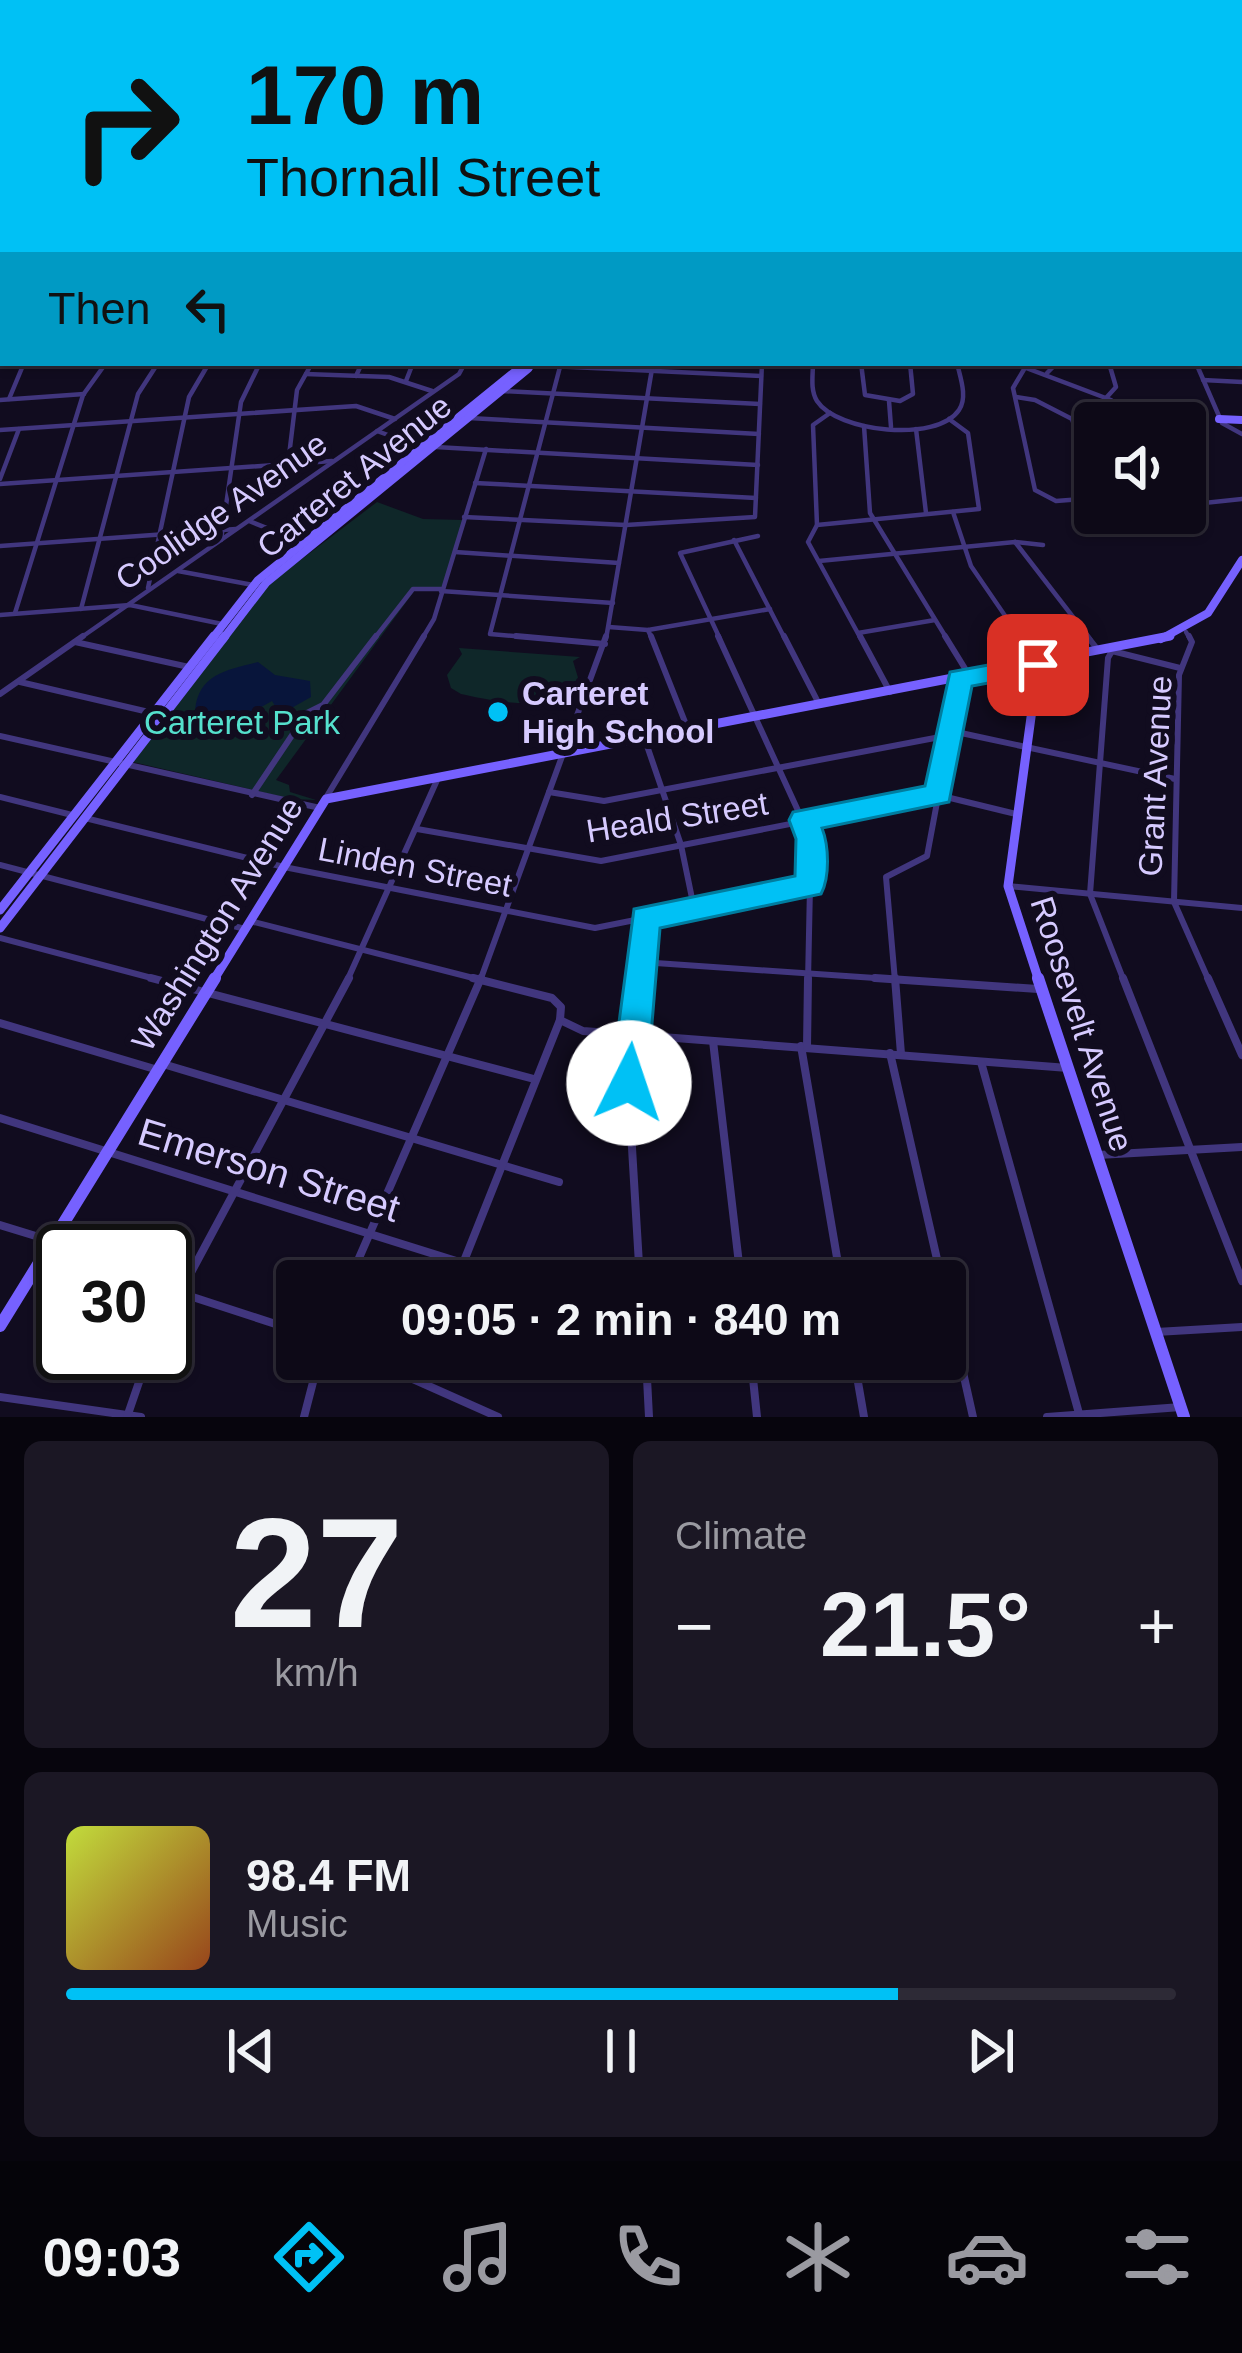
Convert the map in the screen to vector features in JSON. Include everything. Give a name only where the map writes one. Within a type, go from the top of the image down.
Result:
[{"type":"street","points":[[9,399],[23,366]]},
{"type":"street","points":[[15,614],[84,394],[104,366]]},
{"type":"street","points":[[81,609],[138,394],[156,366]]},
{"type":"street","points":[[148,592],[192,390],[207,366]]},
{"type":"street","points":[[221,540],[244,390],[258,366]]},
{"type":"street","points":[[288,464],[297,390],[310,366]]},
{"type":"street","points":[[356,376],[361,366]]},
{"type":"street","points":[[406,381],[412,366]]},
{"type":"street","name":"Coolidge Avenue","points":[[0,694],[434,392],[463,366]]},
{"type":"street","name":"Carteret Avenue","points":[[0,910],[80,816],[258,586],[528,366]]},
{"type":"street","points":[[560,366],[490,634],[604,644]]},
{"type":"street","points":[[606,366],[762,376]]},
{"type":"street","points":[[464,518],[626,525],[755,517],[762,366]]},
{"type":"street","points":[[813,366],[814,394],[830,413],[864,426],[891,428],[916,428],[949,419],[963,402],[957,366]]},
{"type":"street","points":[[861,366],[863,393],[889,400],[912,397],[910,366]]},
{"type":"street","points":[[1074,500],[1056,501],[1036,491],[1014,382],[1026,366],[1113,402]]},
{"type":"street","points":[[1047,373],[1054,366]]},
{"type":"street","points":[[1106,398],[1116,384],[1110,366]]},
{"type":"street","points":[[1197,366],[1220,419],[1228,430],[1242,434]]},
{"type":"street","points":[[358,1260],[480,980],[604,644],[652,367]]},
{"type":"street","points":[[306,374],[406,381],[434,392]]},
{"type":"street","points":[[1203,380],[1242,382]]},
{"type":"street","points":[[497,391],[760,404]]},
{"type":"street","points":[[0,400],[84,394]]},
{"type":"street","points":[[1015,397],[1032,399],[1072,418],[1074,424]]},
{"type":"street","points":[[889,400],[891,428]]},
{"type":"street","points":[[0,430],[356,406],[395,418]]},
{"type":"street","points":[[830,413],[813,425],[817,525],[808,540],[890,692]]},
{"type":"street","points":[[464,418],[759,434]]},
{"type":"street","points":[[817,525],[979,508],[968,433],[949,419]]},
{"type":"street","points":[[1220,419],[1242,420]]},
{"type":"street","points":[[864,426],[869,511],[898,554],[965,678],[927,856],[886,877],[896,1053],[938,1260]]},
{"type":"street","points":[[916,428],[926,514]]},
{"type":"street","points":[[19,429],[0,481],[334,461]]},
{"type":"street","points":[[376,431],[428,447],[758,465]]},
{"type":"street","points":[[0,736],[252,795],[323,804],[429,630],[486,449]]},
{"type":"street","points":[[475,483],[756,498]]},
{"type":"street","points":[[1206,503],[1241,500]]},
{"type":"street","points":[[952,511],[964,548],[1038,665],[1186,632],[1214,608],[1242,560]]},
{"type":"street","points":[[249,520],[307,544]]},
{"type":"street","points":[[0,546],[238,528]]},
{"type":"street","points":[[758,536],[681,550],[812,839],[804,1047],[838,1260]]},
{"type":"street","points":[[734,540],[820,706]]},
{"type":"street","points":[[819,561],[1015,542],[1043,545]]},
{"type":"street","points":[[1015,542],[1106,652],[1180,668]]},
{"type":"street","points":[[454,551],[619,563]]},
{"type":"street","points":[[178,571],[258,586]]},
{"type":"street","points":[[252,795],[307,713],[323,705],[412,589],[613,603]]},
{"type":"street","points":[[0,615],[130,604],[227,625]]},
{"type":"street","points":[[609,627],[648,630],[770,609]]},
{"type":"street","points":[[859,633],[935,620]]},
{"type":"street","points":[[648,630],[689,730]]},
{"type":"street","name":"Grant Avenue","points":[[1186,632],[1191,648],[1180,668],[1174,902],[1242,1055]]},
{"type":"street","points":[[75,642],[193,668]]},
{"type":"street","points":[[1106,652],[1090,894],[1242,1281]]},
{"type":"street","name":"Washington Avenue","points":[[63,1224],[323,804],[439,776],[1038,665]]},
{"type":"street","name":"Roosevelt Avenue","points":[[1038,665],[1008,886],[1183,1412]]},
{"type":"street","points":[[18,681],[157,714]]},
{"type":"street","points":[[547,792],[593,801],[951,734],[1175,779]]},
{"type":"street","points":[[644,737],[680,844],[694,908]]},
{"type":"street","points":[[192,1268],[364,950],[439,776]]},
{"type":"street","name":"Heald Street","points":[[417,829],[601,861],[938,795],[1016,814]]},
{"type":"street","name":"Linden Street","points":[[0,797],[284,867],[595,928],[810,885]]},
{"type":"street","name":"Carteret Avenue","points":[[0,928],[42,876],[80,816]]},
{"type":"street","points":[[0,866],[552,998],[561,1007],[560,1020],[464,1260]]},
{"type":"street","points":[[1008,886],[1242,908]]},
{"type":"street","points":[[639,1260],[629,1098],[645,918]]},
{"type":"street","points":[[0,938],[534,1079]]},
{"type":"street","points":[[641,962],[1042,990]]},
{"type":"street","points":[[560,1020],[583,1031],[1069,1068]]},
{"type":"street","points":[[0,1023],[559,1182]]},
{"type":"street","points":[[713,1041],[739,1260]]},
{"type":"street","points":[[981,1060],[1080,1416]]},
{"type":"street","name":"Emerson Street","points":[[0,1118],[454,1260]]},
{"type":"street","points":[[1098,1155],[1242,1147]]},
{"type":"street","points":[[0,1225],[36,1240]]},
{"type":"street","name":"Washington Avenue","points":[[0,1326],[36,1267]]},
{"type":"street","points":[[192,1296],[276,1324]]},
{"type":"street","points":[[1156,1332],[1242,1327]]},
{"type":"street","points":[[127,1416],[140,1380]]},
{"type":"street","points":[[304,1417],[314,1380]]},
{"type":"street","points":[[416,1380],[498,1417]]},
{"type":"street","points":[[425,1384],[426,1380]]},
{"type":"street","points":[[647,1380],[649,1417]]},
{"type":"street","points":[[753,1380],[757,1417]]},
{"type":"street","points":[[858,1380],[864,1417]]},
{"type":"street","points":[[965,1380],[974,1417]]},
{"type":"street","points":[[0,1397],[141,1417]]},
{"type":"street","points":[[1047,1417],[1183,1412]]},
{"type":"green space","name":"Carteret Park","points":[[377,502],[423,519],[463,520],[441,591],[415,590],[276,780],[289,785],[290,792],[316,800],[292,799],[133,762],[269,584]]},
{"type":"green space","points":[[459,648],[580,657],[573,661],[579,681],[558,699],[543,702],[461,694],[451,688],[447,675],[462,654]]},
{"type":"water","points":[[258,662],[275,675],[310,681],[311,697],[288,710],[277,709],[272,701],[243,717],[195,711],[208,681]]},
{"type":"place","name":"Carteret High School","points":[[498,712]]},
{"type":"route","points":[[629,1083],[645,918],[810,885],[812,839],[804,820],[938,795],[959,679],[1038,665]]}]
